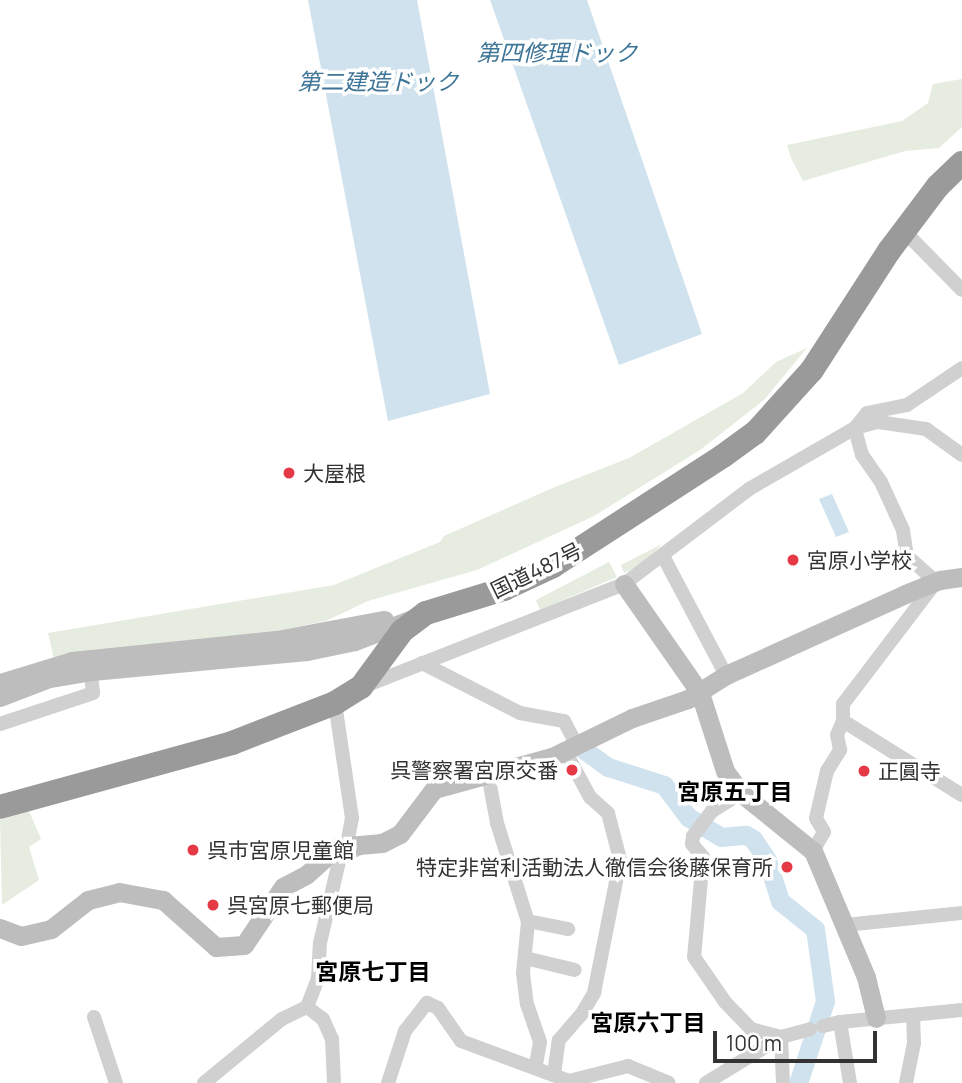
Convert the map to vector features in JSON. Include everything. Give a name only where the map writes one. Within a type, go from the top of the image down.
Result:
[{"type":"highway","name":"国道487号","points":[[0,807],[232,743],[335,702],[361,687],[402,631],[426,613],[504,589],[553,566],[755,433],[811,370],[937,187],[962,163]]},
{"type":"street","points":[[905,232],[962,290]]},
{"type":"street","points":[[944,384],[962,368]]},
{"type":"street","points":[[855,428],[867,413],[907,405],[962,375]]},
{"type":"street","points":[[361,687],[624,584],[664,558],[750,489],[855,428],[878,422],[926,429],[962,455]]},
{"type":"street","points":[[855,428],[862,455],[881,482],[903,530],[907,556],[936,582]]},
{"type":"street","points":[[664,558],[726,675]]},
{"type":"street","points":[[0,928],[21,936],[51,929],[88,900],[119,892],[163,900],[204,940],[226,949],[244,945],[255,934],[283,887],[353,844],[382,843],[400,834],[434,789],[536,763],[570,746],[700,693],[726,675],[936,582],[962,577]]},
{"type":"street","points":[[813,851],[824,832],[817,824],[817,813],[827,771],[840,750],[837,735],[844,721],[843,704],[936,582]]},
{"type":"street","points":[[624,584],[700,693],[725,771],[741,793],[813,851],[872,994],[876,1018]]},
{"type":"street","points":[[0,683],[91,665],[276,640],[426,613]]},
{"type":"street","points":[[422,663],[520,713],[564,722],[570,746],[590,797],[608,813],[620,872],[594,993],[581,1015],[559,1040],[554,1073]]},
{"type":"street","points":[[0,697],[91,665]]},
{"type":"street","points":[[0,724],[93,693],[91,665]]},
{"type":"street","points":[[204,1083],[282,1019],[307,1007],[318,979],[320,943],[340,857],[357,851],[353,844],[352,818],[335,702]]},
{"type":"street","points":[[844,721],[962,794]]},
{"type":"street","points":[[488,774],[497,823],[528,921],[525,958],[527,1004],[540,1042],[536,1065]]},
{"type":"street","points":[[741,793],[712,811],[701,825],[692,844],[703,858],[694,957],[725,1002],[751,1029],[780,1037]]},
{"type":"street","points":[[845,925],[962,913]]},
{"type":"street","points":[[528,921],[568,929]]},
{"type":"street","points":[[525,958],[575,970]]},
{"type":"street","points":[[388,1083],[405,1031],[427,1003],[438,1009],[461,1041],[554,1073],[581,1080],[628,1066],[669,1083]]},
{"type":"street","points":[[307,1007],[323,1019],[332,1039],[334,1083]]},
{"type":"street","points":[[706,1083],[780,1037],[840,1022],[913,1017],[962,1010]]},
{"type":"street","points":[[94,1017],[116,1083]]},
{"type":"street","points":[[906,1083],[914,1043],[913,1017]]},
{"type":"street","points":[[840,1022],[850,1083]]},
{"type":"street","points":[[780,1037],[783,1083]]},
{"type":"shaded area","points":[[962,79],[962,127],[939,148],[905,151],[803,181],[787,145],[902,121],[928,103],[933,84]]},
{"type":"shaded area","points":[[807,348],[764,400],[700,450],[594,516],[477,570],[368,601],[326,621],[260,634],[54,659],[48,633],[334,585],[440,542],[444,536],[629,458],[743,393],[776,362]]},
{"type":"shaded area","points":[[662,544],[646,562],[624,573],[621,565]]},
{"type":"shaded area","points":[[609,562],[617,577],[540,610],[536,600]]},
{"type":"shaded area","points":[[29,811],[41,839],[29,847],[39,880],[2,905],[0,820]]},
{"type":"water","name":"第二建造ドック","points":[[308,0],[417,0],[490,394],[388,421]]},
{"type":"water","name":"第四修理ドック","points":[[490,0],[587,0],[702,334],[619,365]]},
{"type":"water","points":[[832,494],[849,532],[836,537],[819,499]]},
{"type":"waterway","points":[[583,749],[608,767],[664,785],[688,817],[721,837],[746,835],[753,839],[767,860],[780,901],[815,929],[825,1001],[798,1083]]},
{"type":"place","name":"大屋根","points":[[289,473]]},
{"type":"place","name":"宮原小学校","points":[[793,560]]},
{"type":"place","name":"呉警察署宮原交番","points":[[572,770]]},
{"type":"place","name":"正圓寺","points":[[864,771]]},
{"type":"place","name":"呉市宮原児童館","points":[[193,850]]},
{"type":"place","name":"特定非営利活動法人徹信会後藤保育所","points":[[787,867]]},
{"type":"place","name":"呉宮原七郵便局","points":[[213,905]]},
{"type":"district","name":"宮原五丁目","points":[[735,791]]},
{"type":"district","name":"宮原七丁目","points":[[373,971]]},
{"type":"district","name":"宮原六丁目","points":[[648,1022]]}]
